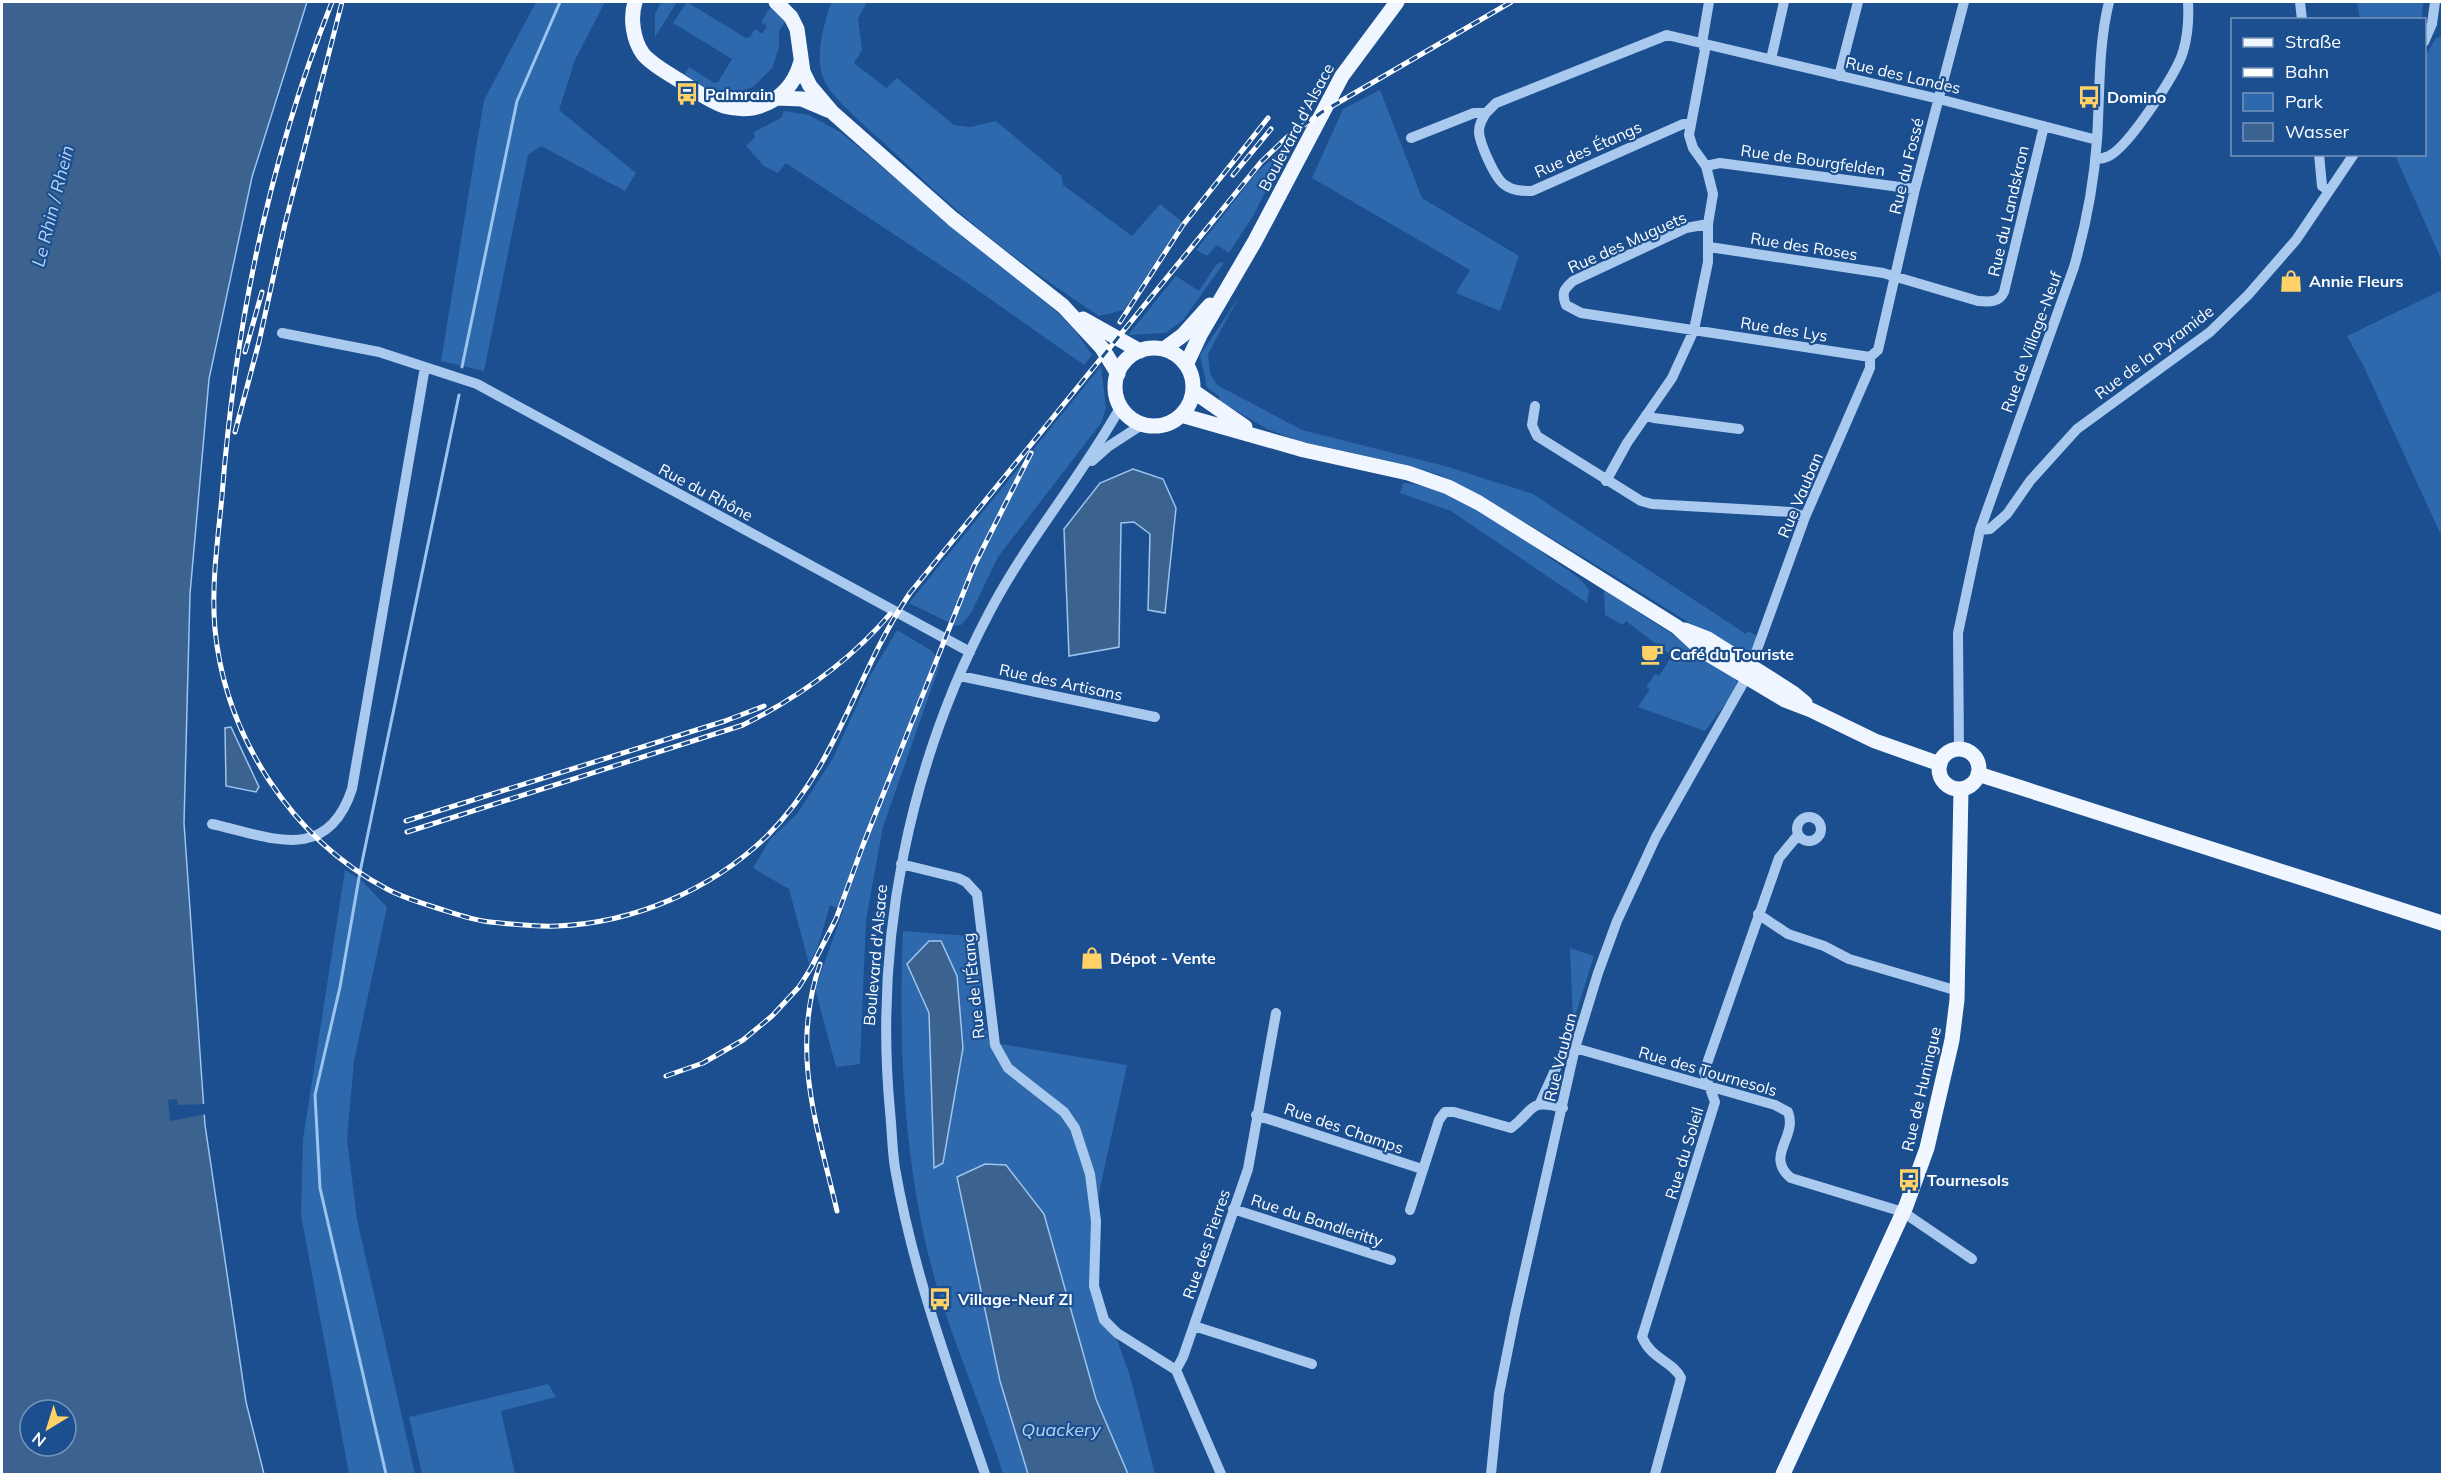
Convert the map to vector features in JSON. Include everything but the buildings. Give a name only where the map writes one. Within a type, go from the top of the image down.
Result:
[{"type":"main road","points":[[634,2],[633,28],[643,53],[671,75],[724,106],[738,109],[755,108],[777,98],[791,83],[801,61]]},
{"type":"main road","points":[[776,2],[784,8],[797,28],[803,72],[810,86],[832,112],[953,219],[1063,306],[1121,342],[1140,351]]},
{"type":"main road","name":"Boulevard d'Alsace","points":[[1186,365],[1234,275],[1255,241],[1342,76],[1397,2]]},
{"type":"main road","points":[[777,98],[801,99],[832,112]]},
{"type":"main road","name":"Boulevard d'Alsace","points":[[1164,349],[1183,335],[1234,275]]},
{"type":"main road","points":[[1063,306],[1102,348],[1118,374]]},
{"type":"main road","points":[[1151,348],[1164,349],[1176,355],[1186,365],[1192,377],[1193,391],[1189,404],[1181,415],[1163,424],[1143,424],[1130,417],[1121,406],[1116,390],[1118,374],[1126,360],[1140,351],[1151,348]]},
{"type":"main road","points":[[1193,391],[1258,436]]},
{"type":"main road","points":[[1181,415],[1304,450],[1408,473],[1448,487],[1479,503],[1677,627],[1708,639],[1749,672],[1793,693],[1811,710],[1875,741],[1940,764]]},
{"type":"main road","points":[[1959,749],[1973,755],[1979,767],[1972,784],[1961,789],[1954,789],[1944,782],[1939,770],[1940,764],[1948,753],[1959,749]]},
{"type":"main road","points":[[1978,774],[2442,923]]},
{"type":"main road","name":"Rue de Huningue","points":[[1786,1473],[1904,1212],[1921,1167],[1936,1111],[1952,1041],[1958,991],[1961,789]]},
{"type":"street","points":[[1606,481],[1627,443],[1672,378],[1694,330],[1708,262],[1708,224],[1713,194],[1706,166],[1693,148],[1689,135],[1705,50],[1702,43],[1709,2]]},
{"type":"street","points":[[1771,59],[1784,2]]},
{"type":"street","points":[[1839,76],[1858,2]]},
{"type":"street","name":"Rue du Fossé","points":[[1880,338],[1915,189],[1964,2]]},
{"type":"street","name":"Rue de Village-Neuf","points":[[1980,530],[2074,267],[2085,228],[2095,159],[2104,32],[2109,2]]},
{"type":"street","points":[[2095,159],[2108,157],[2126,142],[2173,72],[2183,52],[2190,22],[2188,2]]},
{"type":"street","points":[[2300,2],[2302,18]]},
{"type":"street","points":[[2426,38],[2432,24],[2435,2]]},
{"type":"street","points":[[1411,138],[1474,113],[1486,113],[1496,103],[1667,35],[1702,43]]},
{"type":"street","name":"Rue des Landes","points":[[1702,43],[1939,99],[2097,140]]},
{"type":"street","name":"Rue des Étangs","points":[[1486,113],[1479,129],[1480,139],[1497,177],[1504,185],[1524,191],[1532,191],[1683,124],[1691,124]]},
{"type":"street","name":"Rue du Landskron","points":[[1894,276],[1978,301],[1992,302],[2002,297],[2044,126]]},
{"type":"street","points":[[2319,156],[2322,186],[2329,191]]},
{"type":"street","name":"Rue de la Pyramide","points":[[1980,530],[1990,529],[2007,514],[2030,481],[2077,429],[2210,332],[2248,296],[2295,240],[2353,156]]},
{"type":"street","name":"Rue de Bourgfelden","points":[[1706,166],[1720,163],[1915,189]]},
{"type":"street","name":"Rue des Muguets","points":[[1694,330],[1581,313],[1566,304],[1563,297],[1564,289],[1573,281],[1686,228],[1708,224]]},
{"type":"street","name":"Rue des Roses","points":[[1709,247],[1894,276]]},
{"type":"street","name":"Rue des Lys","points":[[1694,330],[1870,357]]},
{"type":"street","name":"Rue du Rhône","points":[[282,333],[379,352],[477,384],[970,652]]},
{"type":"street","name":"Rue Vauban","points":[[1491,1474],[1501,1383],[1575,1048],[1617,921],[1656,837],[1749,672],[1805,517],[1870,368],[1870,357],[1878,350],[1880,338]]},
{"type":"street","points":[[212,824],[287,840],[306,840],[316,837],[329,828],[347,805],[352,789],[424,367]]},
{"type":"street","name":"Boulevard d'Alsace","points":[[986,1474],[935,1325],[908,1229],[895,1165],[886,1034],[892,932],[901,864],[912,813],[944,712],[970,652],[1014,569],[1043,522],[1083,469],[1121,406]]},
{"type":"street","points":[[1534,406],[1532,425],[1537,436],[1606,481],[1652,504],[1791,512],[1805,517]]},
{"type":"street","points":[[1646,415],[1739,429]]},
{"type":"street","name":"Boulevard d'Alsace","points":[[1083,469],[1109,446],[1143,424]]},
{"type":"street","points":[[1959,749],[1958,633],[1980,530]]},
{"type":"street","name":"Rue des Artisans","points":[[960,676],[1155,717]]},
{"type":"street","name":"Rue du Soleil","points":[[1655,1474],[1681,1378],[1677,1369],[1662,1362],[1647,1347],[1642,1337],[1715,1102],[1704,1071],[1779,858],[1798,835]]},
{"type":"street","name":"Rue de l'Étang","points":[[901,864],[958,878],[966,882],[977,894],[995,1045],[1008,1068],[1064,1112],[1075,1128],[1090,1174],[1096,1221],[1094,1286],[1104,1320],[1117,1333],[1176,1370]]},
{"type":"street","points":[[1758,914],[1788,934],[1824,946],[1849,959],[1958,991]]},
{"type":"street","name":"Rue des Pierres","points":[[1176,1370],[1194,1326],[1248,1169],[1276,1013]]},
{"type":"street","name":"Rue des Tournesols","points":[[1575,1048],[1775,1105],[1788,1112],[1791,1119],[1779,1162],[1782,1171],[1791,1178],[1904,1212]]},
{"type":"street","points":[[1540,1103],[1556,1068]]},
{"type":"street","points":[[1410,1210],[1439,1120],[1445,1112],[1454,1112],[1511,1128],[1524,1118],[1531,1107],[1540,1103],[1563,1108]]},
{"type":"street","name":"Rue des Champs","points":[[1256,1115],[1422,1169]]},
{"type":"street","name":"Rue du Bandleritty","points":[[1233,1209],[1391,1260]]},
{"type":"street","points":[[1904,1212],[1972,1259]]},
{"type":"street","points":[[1194,1326],[1312,1364]]},
{"type":"street","points":[[1176,1370],[1221,1474]]},
{"type":"green space","points":[[535,2],[605,2],[575,60],[559,110],[636,173],[625,191],[541,146],[528,155],[484,371],[441,361],[484,100]]},
{"type":"green space","points":[[661,2],[677,2],[655,37],[655,14]]},
{"type":"green space","points":[[687,2],[746,38],[750,37],[755,29],[762,34],[767,26],[761,22],[771,6],[787,20],[779,31],[779,48],[772,68],[754,86],[743,91],[734,104],[682,78],[689,67],[714,83],[718,82],[732,59],[673,23]]},
{"type":"green space","points":[[831,2],[867,2],[858,19],[862,50],[854,63],[886,88],[897,78],[954,125],[970,127],[996,121],[1062,176],[1063,185],[1132,236],[1160,204],[1182,222],[1124,310],[1099,316],[1026,266],[958,211],[843,105],[825,82],[820,63],[821,42]]},
{"type":"green space","points":[[2357,2],[2423,2],[2422,18],[2360,18]]},
{"type":"green space","points":[[2442,37],[2442,261],[2395,156],[2426,156],[2426,54],[2436,38]]},
{"type":"green space","points":[[1380,90],[1422,198],[1519,256],[1500,311],[1456,293],[1470,270],[1312,178],[1343,109]]},
{"type":"green space","points":[[784,111],[809,115],[840,132],[1058,313],[1076,332],[1092,355],[1084,365],[966,282],[786,163],[778,173],[764,166],[746,146],[755,137],[754,132],[781,118]]},
{"type":"green space","points":[[1275,156],[1283,157],[1253,216],[1229,253],[1217,245],[1207,256],[1196,250],[1257,172]]},
{"type":"green space","points":[[1224,263],[1183,320],[1166,333],[1128,335],[1176,276],[1199,291],[1216,265]]},
{"type":"green space","points":[[2442,290],[2441,535],[2364,367],[2347,336]]},
{"type":"green space","points":[[1239,297],[1208,354],[1210,373],[1217,385],[1302,430],[1445,466],[1533,494],[1746,634],[1748,631],[1757,636],[1750,654],[1744,657],[1598,566],[1476,493],[1440,475],[1408,465],[1299,441],[1269,430],[1219,401],[1219,396],[1207,388],[1200,355]]},
{"type":"green space","points":[[1101,366],[1106,408],[1101,423],[998,557],[971,613],[961,625],[956,626],[909,603]]},
{"type":"green space","points":[[1403,483],[1419,485],[1452,496],[1516,531],[1581,581],[1589,590],[1587,603],[1451,511],[1400,493]]},
{"type":"green space","points":[[1604,590],[1729,671],[1737,682],[1734,692],[1705,731],[1638,707],[1650,689],[1646,687],[1655,674],[1659,676],[1672,656],[1626,621],[1623,625],[1605,615]]},
{"type":"green space","points":[[897,630],[932,651],[940,664],[883,827],[866,920],[860,1064],[836,1067],[815,989],[843,911],[830,905],[817,949],[809,964],[789,889],[753,868],[771,838],[797,814],[833,758],[871,674]]},
{"type":"green space","points":[[345,870],[362,881],[387,907],[354,1061],[347,1139],[357,1219],[415,1474],[349,1474],[301,1215],[303,1139]]},
{"type":"green space","points":[[903,931],[970,936],[981,980],[982,1008],[989,1042],[1127,1065],[1100,1188],[1090,1264],[1130,1376],[1155,1474],[1128,1474],[1096,1399],[1044,1214],[977,1273],[1000,1381],[1028,1474],[1003,1474],[938,1290],[917,1202],[906,1112]],"holes":[[[907,964],[963,1048],[934,1167],[929,1013]]]},
{"type":"green space","points":[[1570,948],[1594,956],[1573,1023]]},
{"type":"green space","points":[[548,1384],[556,1397],[501,1411],[515,1474],[422,1474],[409,1417]]},
{"type":"water","name":"Le Rhin / Rhein","points":[[2,2],[307,2],[252,177],[209,379],[190,594],[184,823],[205,1125],[246,1402],[264,1474],[2,1474]]},
{"type":"water","points":[[1133,469],[1163,479],[1176,508],[1165,613],[1148,610],[1150,534],[1134,522],[1121,523],[1119,647],[1069,656],[1064,529],[1100,483]]},
{"type":"water","points":[[231,727],[259,787],[256,792],[226,786],[225,728]]},
{"type":"water","points":[[929,941],[941,941],[957,976],[963,1048],[943,1163],[934,1168],[929,1013],[907,964]]},
{"type":"water","name":"Quackery","points":[[985,1164],[1006,1165],[1044,1214],[1096,1399],[1128,1474],[1028,1474],[1000,1381],[957,1177]]},
{"type":"pier","points":[[177,1099],[178,1105],[207,1104],[207,1114],[170,1121],[168,1100]]},
{"type":"waterway","points":[[462,367],[517,101],[560,2]]},
{"type":"waterway","points":[[386,1474],[320,1188],[315,1095],[340,987],[360,872],[459,395]]},
{"type":"railway","points":[[332,2],[290,122],[258,244],[246,307],[228,432],[216,562],[214,612],[221,669],[233,708],[249,745],[269,780],[293,813],[321,842],[353,868],[398,894],[462,916],[490,922],[549,926],[614,918],[670,900],[721,872],[767,836],[792,808],[812,779],[891,624],[910,593],[1261,162],[1286,138],[1322,112],[1511,2]]},
{"type":"railway","points":[[235,432],[342,2]]},
{"type":"railway","points":[[1120,322],[1183,225],[1268,118]]},
{"type":"railway","points":[[1233,175],[1271,129]]},
{"type":"railway","points":[[245,352],[262,292]]},
{"type":"railway","points":[[666,1076],[703,1063],[743,1040],[772,1016],[799,987],[811,968],[836,919],[974,566],[1031,453]]},
{"type":"railway","points":[[407,832],[743,725],[822,677],[858,647],[890,614]]},
{"type":"railway","points":[[406,821],[725,721],[764,706]]},
{"type":"railway","points":[[820,964],[811,996],[807,1028],[807,1058],[815,1118],[837,1211]]},
{"type":"place","name":"Palmrain","points":[[687,94]]},
{"type":"place","name":"Domino","points":[[2089,97]]},
{"type":"place","name":"Annie Fleurs","points":[[2291,281]]},
{"type":"place","name":"Café du Touriste","points":[[1652,654]]},
{"type":"place","name":"Dépot - Vente","points":[[1092,958]]},
{"type":"place","name":"Tournesols","points":[[1909,1180]]},
{"type":"place","name":"Village-Neuf ZI","points":[[940,1299]]}]
